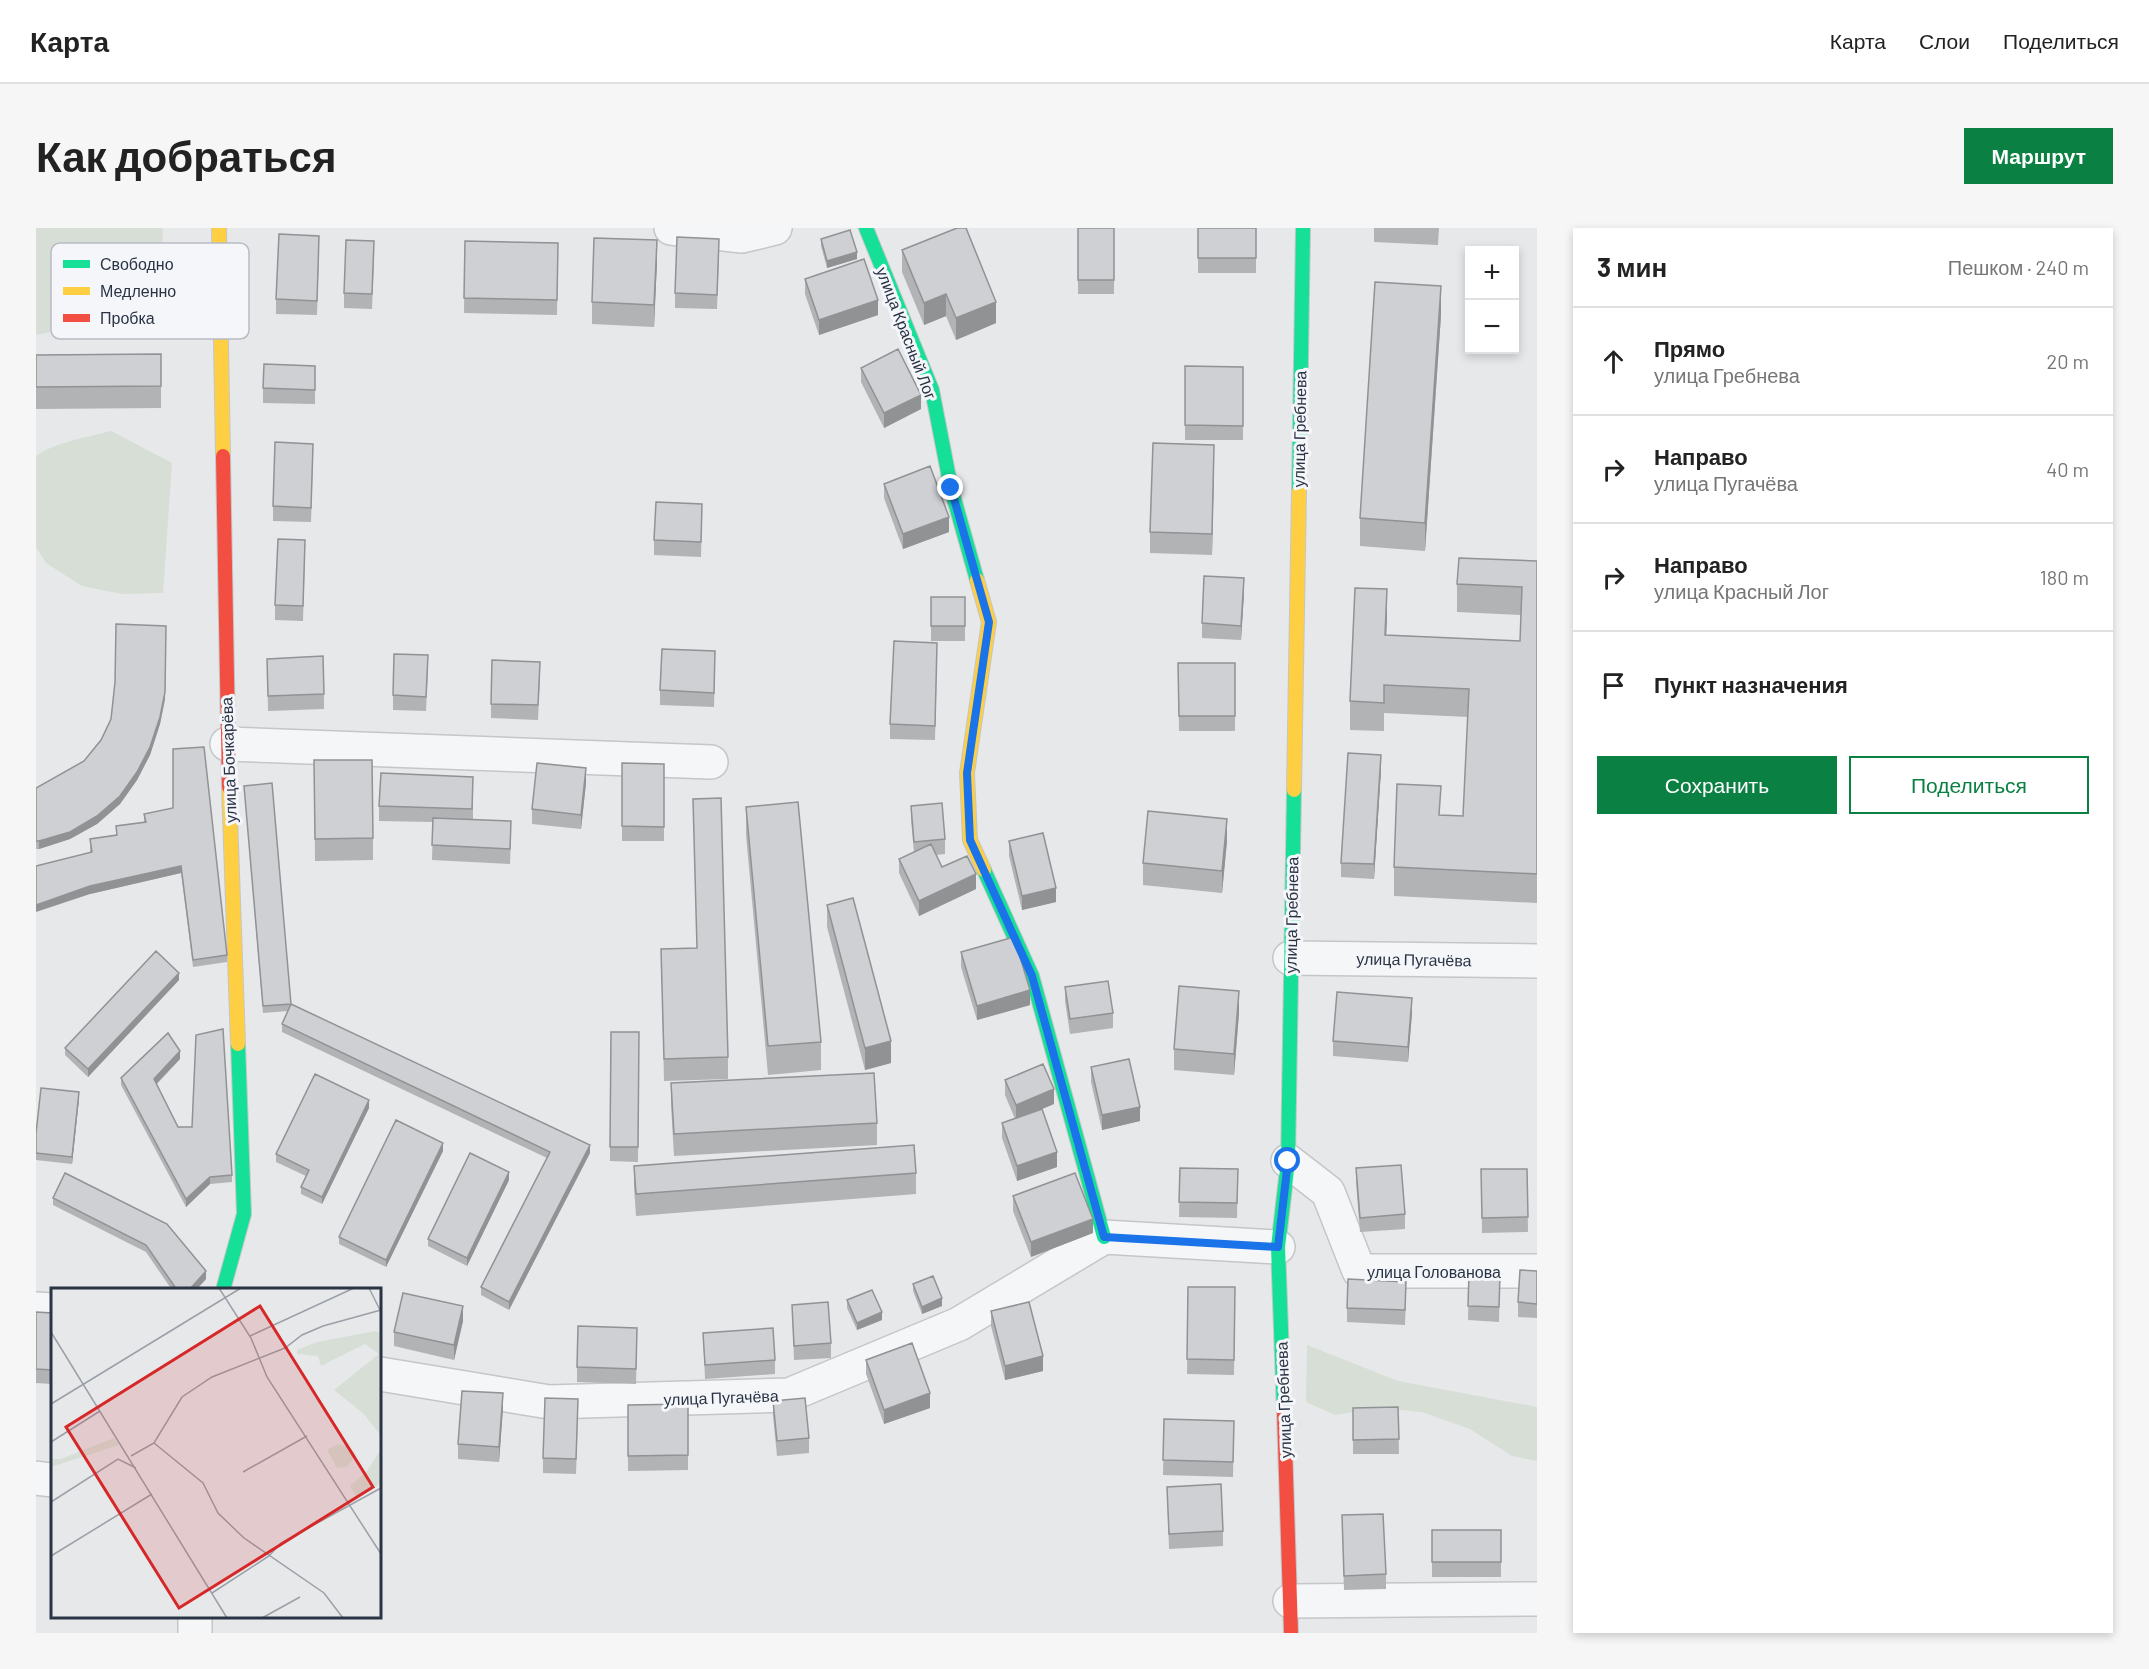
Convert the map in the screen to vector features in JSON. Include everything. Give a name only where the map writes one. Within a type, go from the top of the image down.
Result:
[{"type":"street","name":"улица Бочкарёва","points":[[219,228],[219,243]]},
{"type":"street","points":[[671,228],[742,236],[775,228]]},
{"type":"street","name":"улица Красный Лог","points":[[866,228],[932,390],[951,488],[989,622],[967,773],[970,840],[1032,976],[1104,1237]]},
{"type":"street","name":"улица Гребнева","points":[[1291,1633],[1278,1247],[1288,1161],[1302,228]]},
{"type":"street","name":"улица Бочкарёва","points":[[221,339],[227,744],[244,1214],[224,1288]]},
{"type":"street","points":[[227,744],[711,762]]},
{"type":"street","name":"улица Пугачёва","points":[[1290,958],[1537,961]]},
{"type":"street","name":"улица Голованова","points":[[1288,1161],[1328,1192],[1359,1272],[1537,1270]]},
{"type":"street","points":[[1104,1237],[1278,1247]]},
{"type":"street","name":"улица Пугачёва","points":[[381,1374],[549,1402],[789,1395],[959,1324],[1104,1237]]},
{"type":"street","points":[[36,1309],[51,1310]]},
{"type":"street","points":[[36,1478],[51,1480]]},
{"type":"street","points":[[1290,1601],[1537,1599]]},
{"type":"shaded area","points":[[36,228],[163,228],[162,243],[51,243],[51,332],[36,335]]},
{"type":"shaded area","points":[[111,431],[172,463],[163,593],[122,594],[82,586],[46,563],[36,547],[36,456],[62,444]]},
{"type":"shaded area","points":[[1307,1345],[1398,1381],[1537,1407],[1537,1461],[1512,1456],[1470,1429],[1422,1412],[1381,1408],[1335,1415],[1306,1402]]},
{"type":"building","points":[[957,228],[966,228],[996,302],[956,318],[946,294],[924,303],[902,250]]},
{"type":"building","points":[[1078,228],[1114,228],[1114,280],[1078,280]]},
{"type":"building","points":[[1198,228],[1256,228],[1256,258],[1198,258]]},
{"type":"building","points":[[850,230],[857,252],[827,261],[821,239]]},
{"type":"building","points":[[279,234],[319,236],[317,301],[276,299]]},
{"type":"building","points":[[677,237],[719,239],[717,295],[675,293]]},
{"type":"building","points":[[594,238],[657,240],[654,305],[592,302]]},
{"type":"building","points":[[346,240],[374,241],[372,294],[344,293]]},
{"type":"building","points":[[465,241],[558,243],[557,300],[464,298]]},
{"type":"building","points":[[864,259],[878,300],[819,320],[805,279]]},
{"type":"building","points":[[1375,282],[1441,286],[1425,523],[1360,518]]},
{"type":"building","points":[[898,349],[921,395],[884,413],[861,368]]},
{"type":"building","points":[[161,354],[161,386],[36,387],[36,355]]},
{"type":"building","points":[[264,364],[315,366],[315,390],[263,388]]},
{"type":"building","points":[[1185,366],[1243,367],[1243,426],[1185,425]]},
{"type":"building","points":[[275,442],[313,444],[311,508],[273,506]]},
{"type":"building","points":[[1153,443],[1214,445],[1212,534],[1150,532]]},
{"type":"building","points":[[930,466],[949,517],[903,534],[884,484]]},
{"type":"building","points":[[656,502],[702,504],[701,542],[654,540]]},
{"type":"building","points":[[278,539],[305,540],[303,606],[275,605]]},
{"type":"building","points":[[1459,558],[1537,561],[1537,874],[1394,867],[1397,784],[1441,786],[1439,815],[1463,816],[1469,689],[1384,685],[1384,703],[1350,701],[1355,588],[1387,589],[1385,635],[1520,641],[1522,587],[1457,584]]},
{"type":"building","points":[[1204,576],[1244,578],[1241,626],[1202,623]]},
{"type":"building","points":[[931,597],[965,597],[965,626],[931,626]]},
{"type":"building","points":[[116,624],[166,626],[165,692],[150,747],[137,772],[120,796],[97,816],[70,832],[36,841],[36,788],[84,761],[101,740],[111,719],[115,682]]},
{"type":"building","points":[[894,641],[937,643],[935,726],[890,724]]},
{"type":"building","points":[[662,649],[715,651],[714,693],[660,690]]},
{"type":"building","points":[[394,654],[428,655],[426,697],[393,695]]},
{"type":"building","points":[[323,656],[324,694],[268,696],[267,659]]},
{"type":"building","points":[[492,660],[540,662],[538,705],[491,704]]},
{"type":"building","points":[[1178,663],[1235,663],[1235,716],[1179,716]]},
{"type":"building","points":[[204,747],[227,955],[193,960],[181,866],[90,886],[36,905],[36,866],[92,852],[90,839],[117,835],[116,826],[146,822],[144,814],[173,808],[173,749]]},
{"type":"building","points":[[1348,753],[1381,755],[1374,864],[1341,863]]},
{"type":"building","points":[[314,760],[372,760],[373,838],[315,839]]},
{"type":"building","points":[[537,763],[586,768],[581,815],[532,809]]},
{"type":"building","points":[[622,763],[664,764],[664,827],[622,826]]},
{"type":"building","points":[[381,773],[473,777],[472,809],[379,806]]},
{"type":"building","points":[[272,783],[291,1004],[263,1006],[244,786]]},
{"type":"building","points":[[721,798],[728,1057],[664,1059],[661,949],[697,948],[693,799]]},
{"type":"building","points":[[798,802],[821,1042],[768,1046],[746,807]]},
{"type":"building","points":[[942,803],[945,839],[914,842],[911,806]]},
{"type":"building","points":[[1148,811],[1227,819],[1222,871],[1143,863]]},
{"type":"building","points":[[433,818],[511,821],[510,849],[432,845]]},
{"type":"building","points":[[1043,833],[1056,888],[1022,896],[1009,841]]},
{"type":"building","points":[[931,844],[942,867],[967,856],[976,874],[919,901],[899,859]]},
{"type":"building","points":[[853,898],[891,1041],[865,1048],[827,905]]},
{"type":"building","points":[[1014,937],[1030,990],[977,1006],[961,952]]},
{"type":"building","points":[[156,951],[179,973],[88,1069],[65,1048]]},
{"type":"building","points":[[1108,981],[1113,1013],[1070,1019],[1065,987]]},
{"type":"building","points":[[1179,986],[1239,991],[1234,1054],[1174,1049]]},
{"type":"building","points":[[1337,992],[1412,998],[1408,1047],[1333,1041]]},
{"type":"building","points":[[291,1004],[590,1145],[509,1302],[481,1287],[550,1152],[282,1024]]},
{"type":"building","points":[[223,1029],[232,1175],[210,1177],[186,1199],[121,1078],[168,1033],[180,1051],[154,1079],[178,1127],[192,1127],[196,1035]]},
{"type":"building","points":[[611,1032],[639,1032],[638,1147],[610,1147]]},
{"type":"building","points":[[1129,1059],[1140,1107],[1102,1115],[1091,1067]]},
{"type":"building","points":[[1043,1064],[1054,1089],[1016,1105],[1005,1080]]},
{"type":"building","points":[[874,1073],[877,1123],[674,1134],[671,1083]]},
{"type":"building","points":[[315,1074],[369,1100],[322,1197],[301,1187],[309,1170],[276,1154]]},
{"type":"building","points":[[41,1088],[79,1092],[72,1157],[36,1153]]},
{"type":"building","points":[[1042,1109],[1057,1152],[1017,1166],[1002,1123]]},
{"type":"building","points":[[396,1120],[443,1143],[386,1260],[339,1237]]},
{"type":"building","points":[[914,1145],[916,1173],[636,1194],[634,1166]]},
{"type":"building","points":[[470,1153],[509,1172],[467,1258],[428,1239]]},
{"type":"building","points":[[1401,1165],[1405,1214],[1360,1218],[1356,1168]]},
{"type":"building","points":[[1180,1168],[1238,1169],[1237,1203],[1179,1202]]},
{"type":"building","points":[[1481,1169],[1527,1169],[1528,1217],[1482,1218]]},
{"type":"building","points":[[65,1173],[167,1224],[206,1271],[191,1288],[176,1288],[146,1245],[53,1198]]},
{"type":"building","points":[[1075,1173],[1093,1219],[1031,1242],[1013,1196]]},
{"type":"building","points":[[1520,1270],[1537,1271],[1537,1304],[1518,1302]]},
{"type":"building","points":[[1469,1273],[1500,1274],[1499,1307],[1468,1306]]},
{"type":"building","points":[[933,1276],[942,1298],[922,1307],[913,1284]]},
{"type":"building","points":[[1348,1279],[1406,1282],[1405,1310],[1347,1308]]},
{"type":"building","points":[[1188,1287],[1235,1287],[1234,1360],[1187,1359]]},
{"type":"building","points":[[872,1290],[882,1312],[857,1323],[847,1300]]},
{"type":"building","points":[[403,1293],[463,1306],[454,1345],[394,1332]]},
{"type":"building","points":[[828,1302],[831,1343],[794,1346],[792,1305]]},
{"type":"building","points":[[1029,1302],[1043,1356],[1005,1366],[991,1311]]},
{"type":"building","points":[[36,1312],[51,1313],[51,1370],[36,1369]]},
{"type":"building","points":[[578,1326],[637,1328],[636,1369],[577,1367]]},
{"type":"building","points":[[773,1328],[775,1360],[705,1365],[703,1333]]},
{"type":"building","points":[[912,1343],[930,1393],[884,1410],[866,1360]]},
{"type":"building","points":[[462,1391],[503,1393],[499,1447],[458,1444]]},
{"type":"building","points":[[545,1398],[578,1399],[576,1459],[543,1458]]},
{"type":"building","points":[[805,1398],[809,1438],[777,1441],[773,1401]]},
{"type":"building","points":[[688,1404],[688,1455],[628,1456],[628,1405]]},
{"type":"building","points":[[1398,1407],[1399,1439],[1353,1440],[1353,1408]]},
{"type":"building","points":[[1164,1419],[1234,1421],[1233,1462],[1163,1460]]},
{"type":"building","points":[[1221,1484],[1223,1531],[1169,1534],[1167,1487]]},
{"type":"building","points":[[1383,1514],[1386,1574],[1344,1576],[1342,1515]]},
{"type":"building","points":[[1432,1530],[1501,1530],[1501,1562],[1432,1562]]},
{"type":"traffic: fast","points":[[866,228],[932,390],[951,488],[977,580]]},
{"type":"traffic: fast","points":[[1299,491],[1303,228]]},
{"type":"traffic: fast","points":[[1284,1412],[1278,1247],[1288,1161],[1294,790]]},
{"type":"traffic: fast","points":[[984,870],[1032,976],[1104,1237]]},
{"type":"traffic: fast","points":[[224,1288],[244,1214],[238,1044]]},
{"type":"traffic: slow","points":[[219,228],[219,243]]},
{"type":"traffic: slow","points":[[221,339],[223,456]]},
{"type":"traffic: slow","points":[[1294,790],[1299,491]]},
{"type":"traffic: slow","points":[[977,580],[989,622],[967,773],[970,840],[984,870]]},
{"type":"traffic: slow","points":[[229,787],[238,1044]]},
{"type":"traffic: jam","points":[[223,456],[229,787]]},
{"type":"traffic: jam","points":[[1284,1412],[1291,1633]]},
{"type":"route","points":[[951,488],[989,622],[967,773],[970,840],[1032,976],[1104,1237],[1278,1247],[1288,1161]]}]
